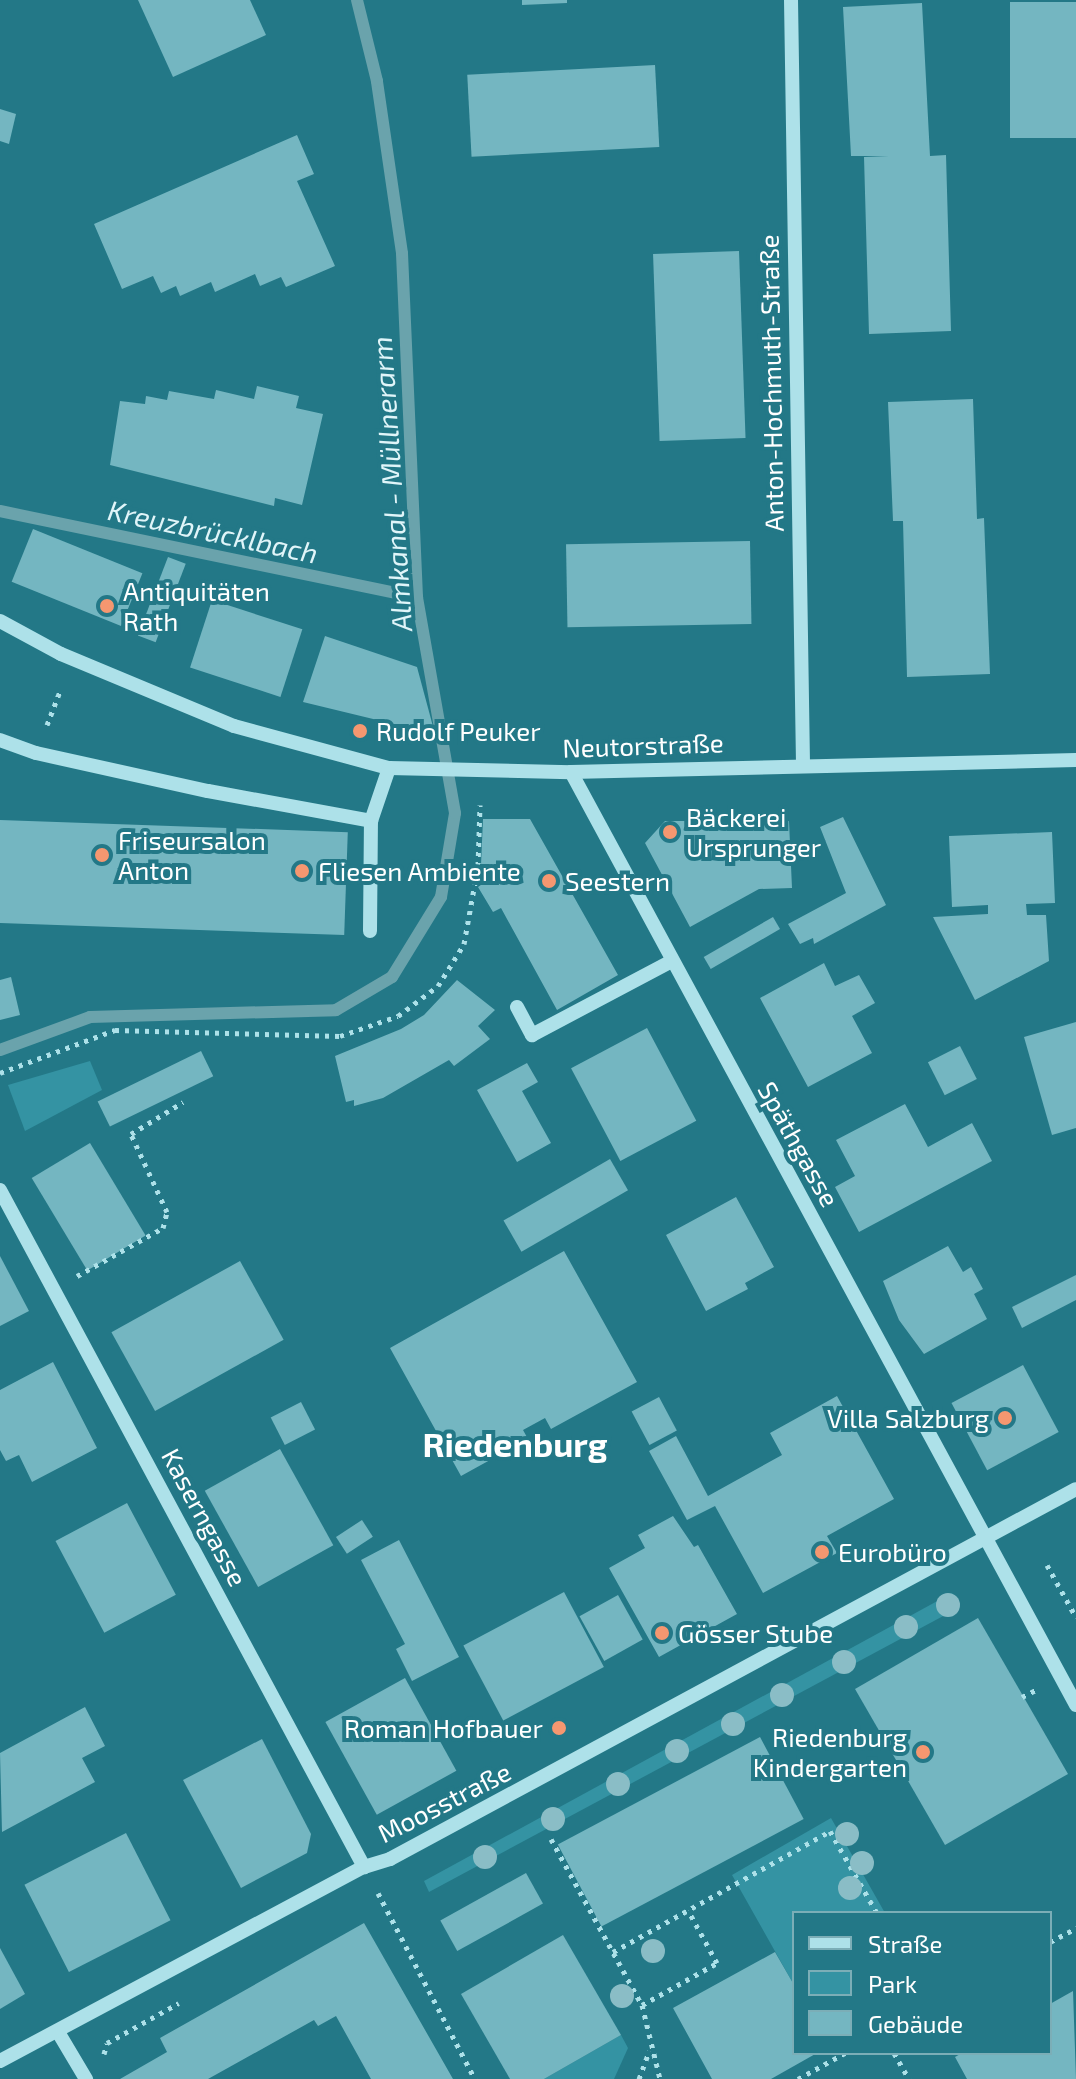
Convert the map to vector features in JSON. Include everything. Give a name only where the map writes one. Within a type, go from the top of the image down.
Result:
[{"type":"street","name":"Anton-Hochmuth-Straße","points":[[791,0],[803,764]]},
{"type":"street","name":"Neutorstraße","points":[[0,621],[61,654],[234,726],[389,768],[571,772],[803,764],[1076,760]]},
{"type":"street","points":[[0,740],[36,753],[371,821]]},
{"type":"street","points":[[370,931],[371,821],[389,768]]},
{"type":"street","name":"Späthgasse","points":[[571,772],[988,1537],[1076,1705]]},
{"type":"street","points":[[517,1007],[532,1035],[672,961]]},
{"type":"street","name":"Kaserngasse","points":[[0,1190],[364,1867]]},
{"type":"street","name":"Moosstraße","points":[[0,2061],[364,1867],[404,1852],[1076,1489]]},
{"type":"street","points":[[58,2032],[86,2079]]},
{"type":"path","points":[[36,753],[61,689]]},
{"type":"path","points":[[0,1073],[115,1030],[340,1036],[398,1016],[438,986],[464,944],[478,866],[480,805]]},
{"type":"path","points":[[77,1276],[163,1228],[167,1212],[131,1134],[183,1102]]},
{"type":"path","points":[[1047,1565],[1076,1617]]},
{"type":"path","points":[[613,1952],[830,1831],[876,1911]]},
{"type":"path","points":[[551,1839],[642,2005],[649,2051],[660,2079]]},
{"type":"path","points":[[364,1867],[475,2079]]},
{"type":"path","points":[[642,2005],[717,1963],[688,1910]]},
{"type":"path","points":[[1052,1941],[1076,1928]]},
{"type":"path","points":[[639,2079],[649,2051]]},
{"type":"path","points":[[798,2079],[841,2055]]},
{"type":"path","points":[[895,2055],[909,2079]]},
{"type":"green space","points":[[90,1061],[102,1090],[25,1131],[8,1085]]},
{"type":"green space","points":[[952,1593],[960,1607],[429,1892],[424,1881]]},
{"type":"green space","points":[[831,1818],[884,1911],[792,1911],[792,1981],[732,1875]]},
{"type":"green space","points":[[621,2035],[628,2048],[614,2079],[544,2079]]},
{"type":"building","points":[[138,0],[250,0],[266,35],[173,77]]},
{"type":"building","points":[[522,0],[567,0],[567,3],[522,5]]},
{"type":"building","points":[[1010,2],[1076,2],[1076,138],[1010,138]]},
{"type":"building","points":[[922,3],[930,156],[946,155],[951,331],[869,334],[864,157],[889,156],[851,156],[843,7]]},
{"type":"building","points":[[655,65],[659,147],[472,157],[467,75]]},
{"type":"building","points":[[0,109],[16,114],[9,144],[0,141]]},
{"type":"building","points":[[297,135],[314,174],[297,181],[335,266],[286,287],[281,277],[260,286],[255,274],[215,292],[211,282],[180,296],[176,286],[161,293],[153,276],[122,289],[94,224]]},
{"type":"building","points":[[739,251],[746,438],[660,441],[653,254]]},
{"type":"building","points":[[257,386],[299,396],[296,408],[323,414],[302,505],[275,498],[274,506],[110,465],[120,401],[145,404],[146,396],[167,400],[169,391],[214,399],[216,390],[254,399]]},
{"type":"building","points":[[973,399],[977,519],[984,518],[990,674],[907,677],[903,521],[893,521],[888,402]]},
{"type":"building","points":[[33,529],[142,573],[121,626],[12,582]]},
{"type":"building","points":[[750,541],[751,624],[567,627],[566,544]]},
{"type":"building","points":[[168,557],[186,564],[156,642],[138,635]]},
{"type":"building","points":[[212,600],[302,629],[280,697],[190,668]]},
{"type":"building","points":[[325,636],[417,667],[435,734],[303,702]]},
{"type":"building","points":[[843,817],[886,905],[814,944],[813,938],[800,944],[788,924],[846,893],[820,827]]},
{"type":"building","points":[[483,819],[530,819],[618,975],[557,1010],[501,908],[493,912],[478,887],[488,880],[481,865]]},
{"type":"building","points":[[0,820],[348,832],[344,935],[0,923]]},
{"type":"building","points":[[665,821],[789,821],[792,888],[759,889],[690,927],[645,843]]},
{"type":"building","points":[[1052,832],[1055,903],[1026,904],[1027,915],[1046,915],[1049,961],[975,1000],[933,917],[988,914],[988,905],[952,907],[949,836]]},
{"type":"building","points":[[773,917],[780,929],[711,969],[704,957]]},
{"type":"building","points":[[824,963],[835,986],[859,975],[875,1003],[852,1016],[872,1053],[808,1087],[760,998]]},
{"type":"building","points":[[11,977],[20,1015],[0,1020],[0,980]]},
{"type":"building","points":[[457,980],[495,1010],[478,1026],[490,1039],[454,1066],[449,1060],[383,1098],[354,1106],[354,1100],[346,1102],[335,1056],[401,1029],[424,1015]]},
{"type":"building","points":[[1076,1022],[1076,1128],[1052,1135],[1024,1037]]},
{"type":"building","points":[[647,1028],[696,1121],[620,1161],[571,1068]]},
{"type":"building","points":[[960,1046],[977,1079],[945,1095],[928,1062]]},
{"type":"building","points":[[201,1051],[213,1076],[110,1127],[98,1101]]},
{"type":"building","points":[[527,1063],[538,1082],[522,1091],[551,1143],[517,1162],[477,1090]]},
{"type":"building","points":[[905,1104],[928,1147],[972,1123],[992,1161],[859,1232],[835,1187],[855,1176],[836,1140]]},
{"type":"building","points":[[90,1143],[146,1236],[87,1271],[32,1178]]},
{"type":"building","points":[[610,1159],[628,1190],[521,1252],[503,1220]]},
{"type":"building","points":[[736,1197],[774,1267],[745,1283],[748,1289],[706,1311],[666,1235]]},
{"type":"building","points":[[948,1246],[963,1272],[971,1267],[983,1289],[974,1294],[987,1319],[924,1354],[899,1320],[883,1281]]},
{"type":"building","points":[[564,1251],[637,1382],[551,1429],[545,1418],[523,1430],[528,1439],[461,1476],[390,1348]]},
{"type":"building","points":[[0,1256],[29,1311],[0,1326]]},
{"type":"building","points":[[240,1261],[284,1340],[155,1411],[111,1332]]},
{"type":"building","points":[[1076,1275],[1076,1300],[1022,1328],[1012,1307]]},
{"type":"building","points":[[53,1362],[97,1448],[32,1482],[19,1455],[6,1461],[0,1450],[0,1390]]},
{"type":"building","name":"Villa Salzburg","points":[[1023,1365],[1059,1432],[987,1470],[951,1403]]},
{"type":"building","points":[[837,1396],[894,1499],[827,1536],[837,1553],[763,1593],[715,1506],[687,1520],[649,1451],[676,1436],[708,1496],[782,1455],[770,1433]]},
{"type":"building","points":[[659,1397],[677,1431],[649,1445],[632,1412]]},
{"type":"building","points":[[301,1402],[315,1430],[285,1445],[271,1417]]},
{"type":"building","points":[[280,1449],[333,1545],[258,1587],[205,1491]]},
{"type":"building","points":[[127,1503],[176,1595],[104,1633],[55,1541]]},
{"type":"building","points":[[673,1516],[694,1547],[698,1545],[737,1614],[659,1657],[609,1568],[645,1548],[638,1535]]},
{"type":"building","points":[[362,1520],[373,1537],[347,1554],[336,1537]]},
{"type":"building","points":[[399,1540],[459,1657],[412,1681],[396,1649],[405,1644],[361,1560]]},
{"type":"building","points":[[564,1592],[604,1667],[503,1721],[463,1646]]},
{"type":"building","points":[[618,1595],[643,1640],[604,1661],[580,1616]]},
{"type":"building","points":[[978,1618],[1068,1774],[945,1845],[855,1689]]},
{"type":"building","points":[[405,1678],[456,1771],[377,1815],[325,1722]]},
{"type":"building","points":[[85,1707],[105,1746],[82,1758],[95,1782],[2,1832],[0,1753]]},
{"type":"building","points":[[760,1737],[804,1819],[601,1927],[558,1845]]},
{"type":"building","points":[[262,1739],[311,1834],[307,1853],[241,1888],[183,1780]]},
{"type":"building","points":[[126,1833],[170,1920],[69,1972],[24,1885]]},
{"type":"building","points":[[526,1873],[543,1904],[457,1951],[440,1921]]},
{"type":"building","points":[[364,1923],[453,2079],[371,2079],[336,2016],[318,2026],[314,2020],[208,2079],[120,2079],[167,2052],[160,2038]]},
{"type":"building","points":[[563,1935],[621,2035],[544,2079],[510,2079],[461,1994]]},
{"type":"building","points":[[0,1948],[25,1994],[0,2009]]},
{"type":"building","points":[[775,1952],[792,1982],[792,2055],[813,2055],[771,2079],[712,2079],[673,2008]]},
{"type":"building","points":[[1073,1991],[1076,2079],[967,2079],[955,2057],[958,2055],[1052,2055],[1052,2003]]},
{"type":"waterway","name":"Almkanal - Müllnerarm","points":[[0,1050],[90,1017],[336,1010],[392,977],[441,897],[455,813],[417,597],[402,253],[377,81],[357,0]]},
{"type":"waterway","name":"Kreuzbrücklbach","points":[[0,511],[417,597]]},
{"type":"place","name":"Antiquitäten Rath","points":[[107,606]]},
{"type":"place","name":"Rudolf Peuker","points":[[360,731]]},
{"type":"place","name":"Bäckerei Ursprunger","points":[[670,832]]},
{"type":"place","name":"Friseursalon Anton","points":[[102,855]]},
{"type":"place","name":"Fliesen Ambiente","points":[[302,871]]},
{"type":"place","name":"Seestern","points":[[549,881]]},
{"type":"place","name":"Villa Salzburg","points":[[1005,1418]]},
{"type":"place","name":"Eurobüro","points":[[822,1552]]},
{"type":"place","name":"Gösser Stube","points":[[662,1633]]},
{"type":"place","name":"Roman Hofbauer","points":[[559,1728]]},
{"type":"place","name":"Riedenburg Kindergarten","points":[[923,1752]]},
{"type":"district","name":"Riedenburg","points":[[515,1444]]}]
